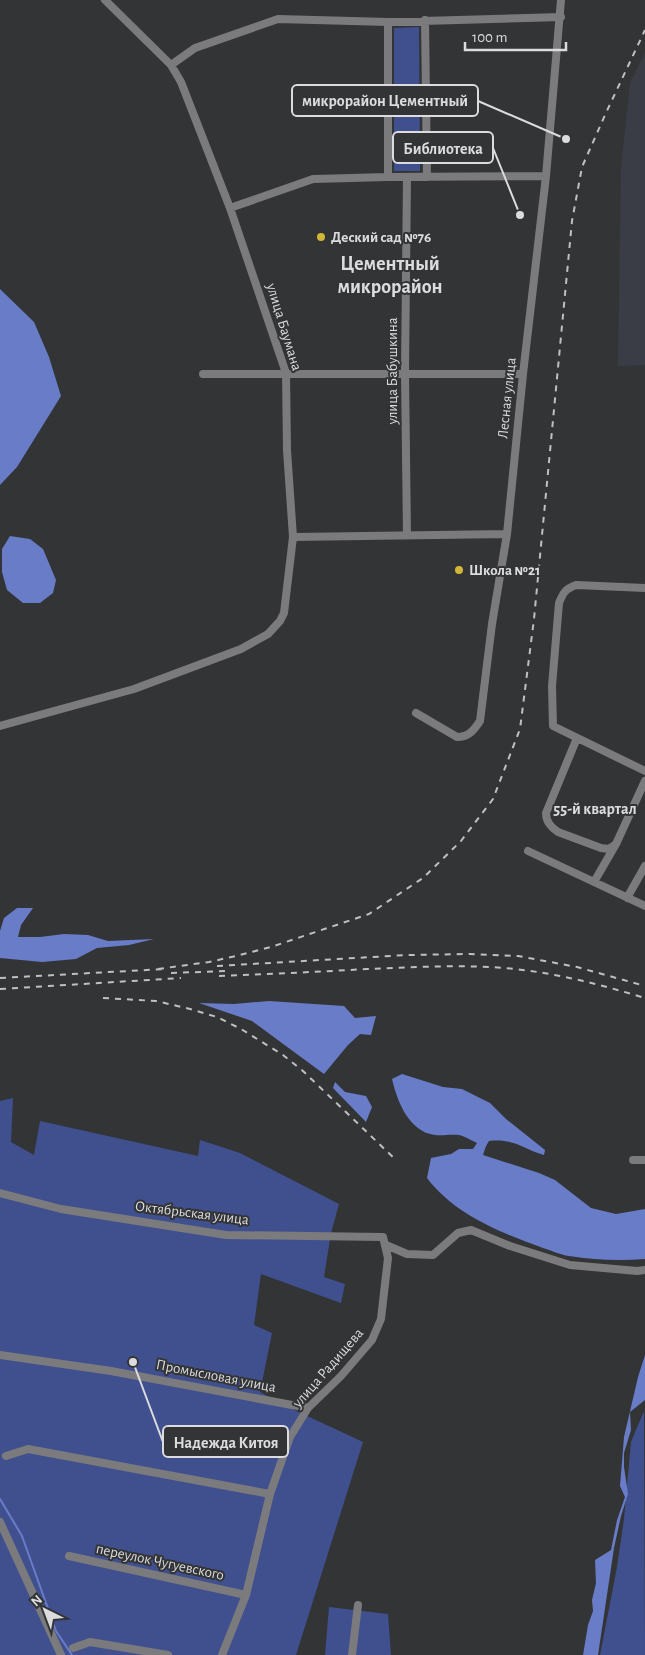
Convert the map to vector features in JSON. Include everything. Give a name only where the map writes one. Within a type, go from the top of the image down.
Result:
[{"type":"street","name":"улица Баумана","points":[[0,726],[134,689],[241,649],[268,634],[276,626],[284,613],[293,537],[287,450],[286,373],[230,208],[181,82],[171,64],[106,0]]},
{"type":"street","name":"Лесная улица","points":[[416,713],[457,737],[469,734],[480,721],[492,624],[508,534],[523,374],[546,176],[561,0]]},
{"type":"street","points":[[171,64],[195,48],[278,19],[388,22],[561,17]]},
{"type":"street","points":[[425,20],[427,177]]},
{"type":"street","points":[[388,22],[388,177]]},
{"type":"street","points":[[230,208],[313,179],[546,176]]},
{"type":"street","name":"улица Бабушкина","points":[[407,177],[405,373],[407,535]]},
{"type":"street","points":[[203,374],[523,374]]},
{"type":"street","points":[[293,537],[508,534]]},
{"type":"street","points":[[645,588],[576,585],[564,592],[559,603],[552,686],[553,726],[645,771]]},
{"type":"street","points":[[577,738],[546,813],[546,818],[552,828],[558,832],[602,848],[609,849],[616,844]]},
{"type":"street","points":[[594,882],[616,844],[645,781]]},
{"type":"street","points":[[528,851],[645,906]]},
{"type":"street","points":[[628,898],[645,866]]},
{"type":"street","points":[[633,1160],[645,1160]]},
{"type":"street","name":"Октябрьская улица","points":[[0,1194],[61,1209],[226,1235],[383,1237]]},
{"type":"street","points":[[386,1245],[407,1254],[433,1255],[458,1234],[471,1230],[510,1246],[570,1265],[637,1271],[645,1270]]},
{"type":"street","name":"улица Радищева","points":[[222,1655],[246,1595],[270,1494],[290,1437],[308,1408],[341,1376],[372,1340],[381,1319],[388,1258],[383,1237]]},
{"type":"street","name":"Промысловая улица","points":[[0,1355],[111,1371],[308,1408]]},
{"type":"street","points":[[6,1456],[28,1449],[270,1494]]},
{"type":"street","points":[[0,1522],[61,1655]]},
{"type":"street","name":"переулок Чугуевского","points":[[69,1556],[246,1595]]},
{"type":"street","points":[[352,1655],[358,1605]]},
{"type":"street","points":[[73,1648],[90,1642],[168,1655]]},
{"type":"shaded area","points":[[419,27],[420,171],[394,171],[394,28]]},
{"type":"shaded area","points":[[645,53],[645,365],[618,366],[621,167],[630,83]]},
{"type":"shaded area","points":[[0,289],[34,322],[49,357],[61,396],[17,467],[0,485]]},
{"type":"shaded area","points":[[10,536],[30,539],[43,549],[56,580],[53,593],[40,603],[23,603],[7,590],[2,572],[2,549]]},
{"type":"shaded area","points":[[17,908],[33,908],[21,925],[18,937],[64,934],[88,935],[108,941],[154,939],[129,945],[97,948],[76,959],[42,962],[0,958],[0,931],[4,918]]},
{"type":"shaded area","points":[[269,1001],[344,1006],[355,1018],[376,1016],[371,1035],[360,1034],[348,1045],[324,1074],[252,1021],[199,1003],[234,1004]]},
{"type":"shaded area","points":[[402,1074],[443,1087],[462,1089],[490,1103],[506,1119],[545,1150],[544,1155],[498,1140],[489,1141],[483,1155],[555,1180],[591,1208],[616,1214],[645,1209],[645,1259],[607,1260],[562,1255],[495,1229],[464,1212],[438,1191],[427,1178],[431,1158],[451,1154],[459,1149],[473,1149],[477,1143],[459,1135],[426,1133],[411,1122],[397,1097],[392,1079]]},
{"type":"shaded area","points":[[335,1082],[345,1092],[366,1096],[372,1107],[366,1122],[333,1088]]},
{"type":"shaded area","points":[[13,1098],[11,1142],[34,1155],[40,1121],[198,1156],[200,1140],[240,1153],[339,1204],[331,1233],[324,1277],[345,1284],[341,1303],[261,1274],[254,1325],[272,1333],[260,1392],[363,1442],[296,1655],[0,1655],[0,1101]]},
{"type":"shaded area","points":[[645,1355],[645,1400],[630,1412],[631,1430],[624,1453],[628,1494],[614,1548],[598,1655],[583,1655],[588,1625],[593,1611],[592,1600],[596,1583],[595,1560],[611,1550],[617,1520],[625,1497],[620,1486],[624,1437],[638,1377]]},
{"type":"shaded area","points":[[644,1411],[645,1655],[600,1655],[624,1519],[631,1442]]},
{"type":"shaded area","points":[[329,1607],[388,1614],[391,1655],[325,1655]]},
{"type":"waterway","points":[[0,1499],[22,1536],[56,1631],[72,1655]]},
{"type":"railway","points":[[158,969],[209,962],[271,947],[369,914],[423,878],[461,841],[493,799],[520,729],[534,619],[572,221],[582,167],[645,30]]},
{"type":"railway","points":[[217,966],[407,955],[470,954],[518,956],[577,967],[645,986]]},
{"type":"railway","points":[[219,976],[422,967],[497,967],[565,977],[645,998]]},
{"type":"railway","points":[[0,978],[165,969]]},
{"type":"railway","points":[[171,973],[226,971]]},
{"type":"railway","points":[[0,989],[181,978]]},
{"type":"railway","points":[[103,998],[156,1001],[217,1017],[241,1029],[283,1055],[303,1071],[396,1160]]},
{"type":"place","name":"микрорайон Цементный","points":[[566,139]]},
{"type":"place","name":"Библиотека","points":[[520,215]]},
{"type":"place","name":"Деский сад №76","points":[[321,237]]},
{"type":"place","name":"Школа №21","points":[[459,570]]},
{"type":"place","name":"Надежда Китоя","points":[[133,1362]]},
{"type":"district","name":"Цементный микрорайон","points":[[390,276]]},
{"type":"district","name":"55-й квартал","points":[[595,809]]}]
